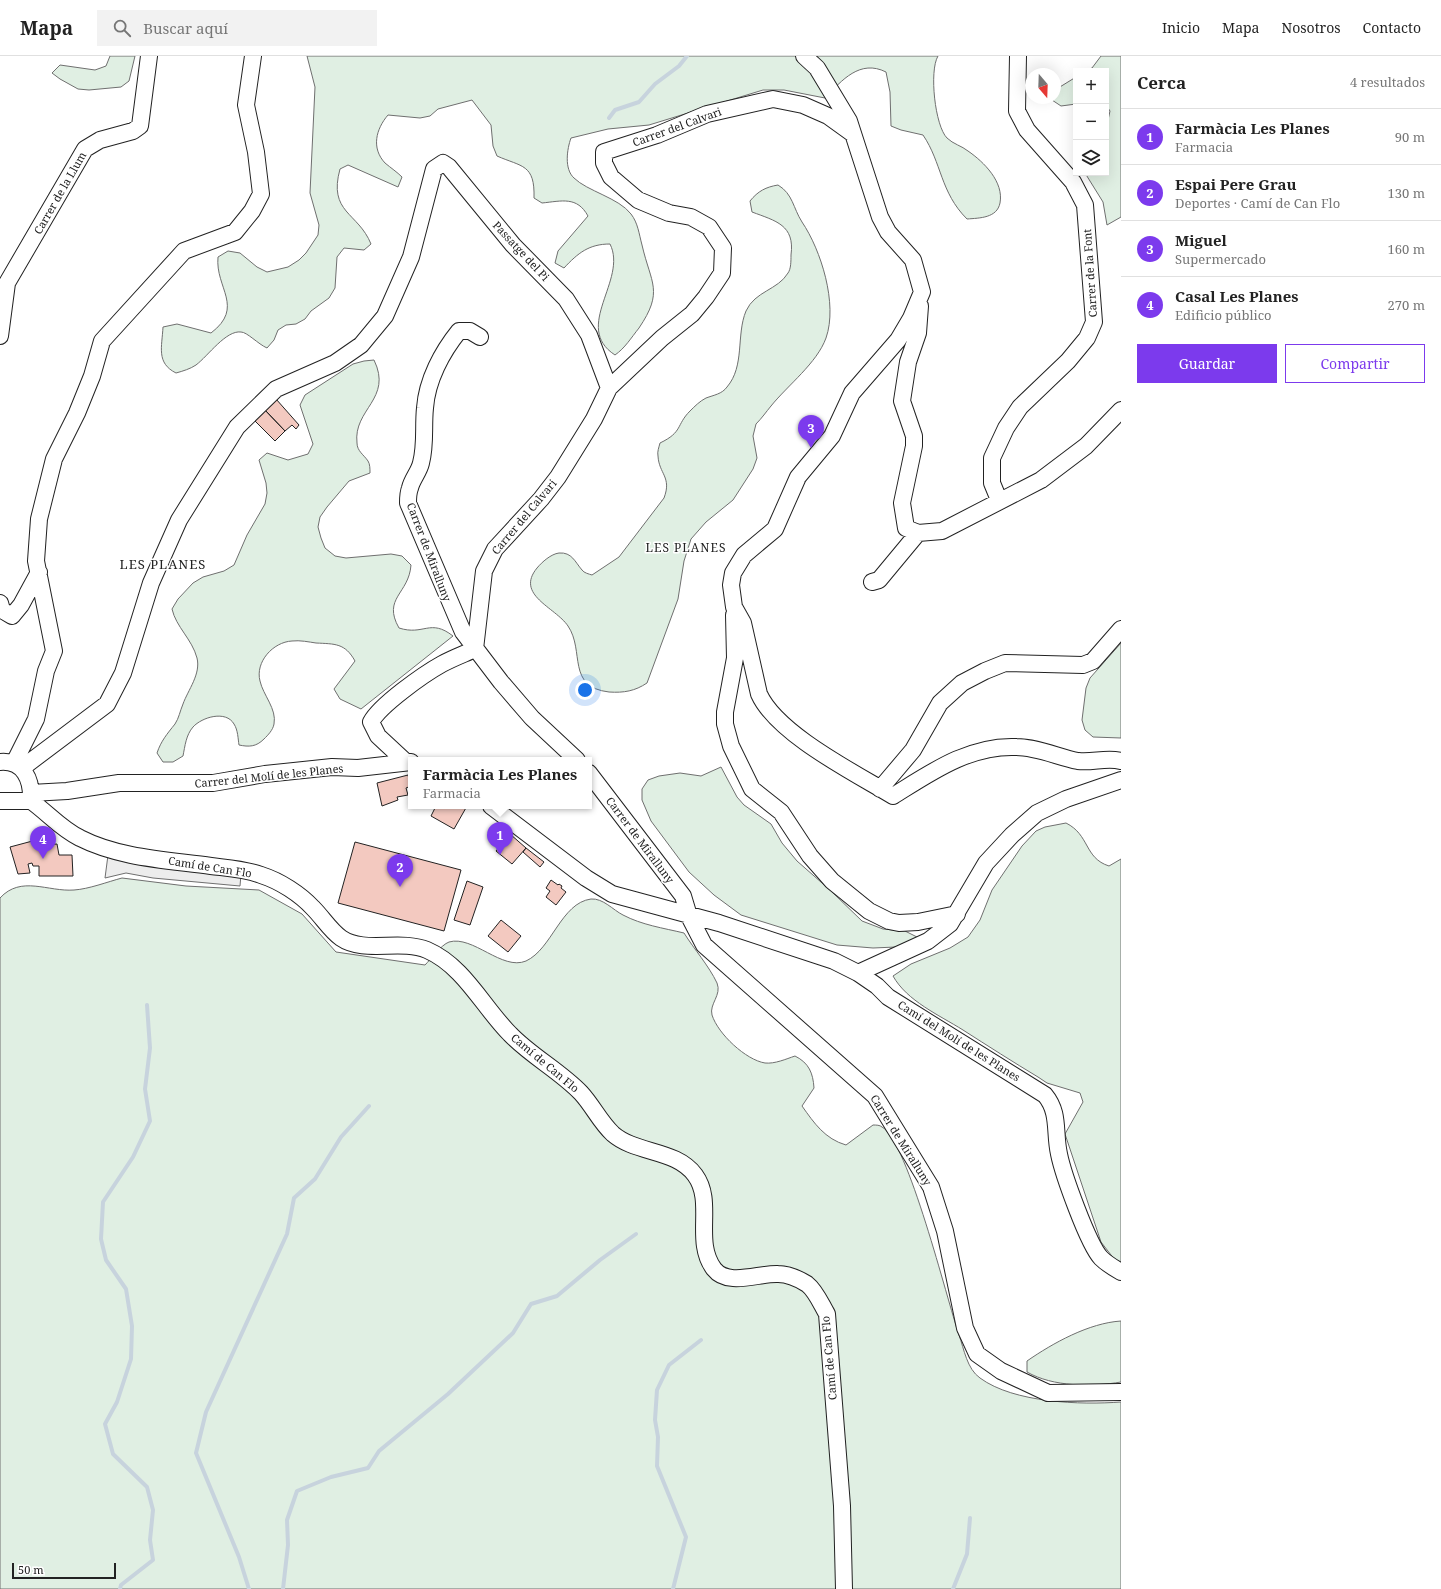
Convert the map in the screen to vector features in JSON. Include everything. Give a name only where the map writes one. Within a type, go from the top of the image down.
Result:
[{"type":"street","name":"Carrer de la Llum","points":[[0,336],[7,283],[85,149],[100,140],[133,132],[140,126],[149,56]]},
{"type":"street","points":[[31,797],[27,775],[12,765],[36,719],[46,671],[54,652],[36,561],[38,518],[54,460],[77,413],[92,376],[102,341],[184,251],[235,232],[252,211],[261,194],[256,152],[246,105],[253,56]]},
{"type":"street","points":[[804,56],[817,62],[849,121],[880,217],[888,232],[913,260],[922,292],[920,300],[918,333],[908,362],[902,401],[914,436],[914,446],[902,503],[906,528],[918,533],[942,531],[999,500],[1041,480],[1086,446],[1121,410]]},
{"type":"street","name":"Carrer de la Font","points":[[999,500],[992,483],[992,458],[1006,428],[1020,407],[1068,361],[1087,338],[1094,322],[1085,205],[1072,182],[1027,130],[1016,111],[1018,56]]},
{"type":"street","name":"Carrer del Calvari","points":[[475,649],[484,571],[495,549],[541,499],[594,418],[609,388],[662,338],[692,314],[706,297],[722,273],[723,248],[709,226],[691,217],[669,213],[638,200],[611,178],[604,163],[604,152],[657,135],[707,114],[773,99],[803,105],[828,116],[853,134]]},
{"type":"street","name":"Passatge del Pi","points":[[12,765],[107,704],[123,673],[151,583],[179,520],[237,427],[276,388],[336,363],[361,345],[385,316],[411,258],[434,169],[443,163],[449,167],[513,245],[566,299],[590,335],[609,388]]},
{"type":"street","points":[[920,300],[898,340],[852,393],[832,436],[798,477],[775,529],[738,563],[730,585],[734,607],[735,658],[725,712],[725,724],[731,746],[752,789],[781,812],[810,856],[832,882],[869,912],[889,921],[899,923],[918,922],[957,914]]},
{"type":"street","name":"Carrer de Miralluny","points":[[480,337],[470,331],[459,331],[450,342],[439,363],[427,391],[424,408],[425,437],[421,464],[410,487],[408,503],[450,606],[463,632],[475,649],[532,718],[574,757]]},
{"type":"street","points":[[872,582],[879,580],[918,533]]},
{"type":"street","points":[[0,603],[2,610],[12,616],[21,605],[39,572]]},
{"type":"street","points":[[734,607],[743,623],[762,700],[788,730],[893,796],[937,768],[980,749],[1016,746],[1080,761],[1113,759],[1121,761]]},
{"type":"street","points":[[880,789],[913,750],[940,703],[962,683],[985,670],[1005,663],[1083,665],[1093,661],[1121,629]]},
{"type":"street","points":[[408,762],[378,736],[371,722],[374,716],[393,699],[441,664],[475,649]]},
{"type":"street","name":"Carrer del Molí de les Planes","points":[[0,801],[119,783],[213,783],[265,774],[332,767],[358,768],[408,762]]},
{"type":"street","name":"Carrer de Miralluny","points":[[592,777],[682,896],[704,945],[875,1096],[931,1187],[945,1231],[965,1328],[977,1354],[1001,1371],[1048,1393],[1121,1392]]},
{"type":"street","points":[[858,973],[928,940],[950,924],[986,863],[1012,835],[1037,813],[1066,799],[1121,780]]},
{"type":"street","name":"Camí de Can Flo","points":[[31,797],[73,834],[110,850],[170,861],[232,869],[266,877],[285,886],[312,906],[335,933],[350,943],[398,944],[427,950],[457,971],[477,992],[508,1032],[582,1094],[595,1113],[614,1135],[630,1144],[662,1154],[687,1166],[696,1176],[701,1187],[704,1202],[704,1240],[706,1256],[715,1271],[729,1278],[751,1278],[777,1274],[792,1277],[808,1285],[827,1314],[842,1506],[844,1589]]},
{"type":"street","points":[[494,809],[576,871],[612,894],[688,912]]},
{"type":"street","name":"Camí del Molí de les Planes","points":[[688,912],[834,961],[858,973],[877,986],[888,997],[1046,1095],[1055,1112],[1056,1136],[1059,1154],[1084,1225],[1100,1257],[1121,1272]]},
{"type":"green space","points":[[110,56],[135,56],[129,81],[121,87],[89,90],[78,89],[52,73],[60,65],[95,70],[106,66]]},
{"type":"green space","points":[[307,56],[938,56],[935,63],[934,85],[939,122],[943,132],[949,140],[966,149],[992,173],[999,188],[1000,203],[998,208],[992,214],[967,219],[951,198],[934,156],[923,135],[891,126],[890,92],[886,72],[877,69],[868,68],[852,73],[825,98],[784,90],[763,90],[649,125],[608,129],[571,138],[567,159],[571,174],[580,183],[619,203],[631,214],[637,225],[652,279],[653,296],[647,315],[628,343],[615,355],[603,344],[599,331],[599,317],[612,273],[614,258],[610,244],[603,244],[584,250],[564,268],[555,263],[558,251],[588,216],[584,210],[579,205],[568,201],[542,203],[534,198],[534,187],[529,173],[520,165],[497,156],[493,146],[491,125],[472,100],[438,109],[430,116],[420,118],[388,115],[380,126],[378,132],[378,151],[385,163],[402,177],[398,187],[348,165],[340,169],[337,184],[341,204],[365,233],[371,244],[364,250],[344,248],[337,257],[335,288],[329,298],[311,311],[305,319],[296,324],[286,325],[278,330],[274,340],[267,348],[241,332],[235,332],[217,344],[196,365],[176,373],[165,364],[163,359],[161,348],[163,327],[177,324],[211,333],[221,324],[226,315],[227,306],[218,268],[218,257],[228,251],[240,253],[257,267],[267,272],[288,267],[299,260],[306,253],[318,235],[319,225],[310,193],[315,87]]},
{"type":"green space","points":[[1101,56],[1121,56],[1121,217],[1107,225],[1103,202],[1087,176],[1109,176],[1109,68],[1092,68]]},
{"type":"green space","points":[[1073,79],[1073,104],[1061,106],[1058,104],[1061,104],[1061,86]]},
{"type":"green space","points":[[778,185],[790,197],[809,234],[821,262],[826,278],[830,309],[826,338],[816,356],[802,374],[778,398],[756,424],[753,436],[757,458],[753,469],[733,500],[706,522],[691,539],[684,561],[678,599],[647,683],[634,690],[624,692],[609,692],[596,689],[587,683],[582,676],[576,646],[568,626],[562,619],[539,600],[531,586],[531,577],[544,561],[559,553],[570,556],[583,571],[592,575],[619,557],[664,498],[667,485],[659,462],[658,453],[660,443],[676,432],[690,411],[706,398],[720,393],[733,379],[738,360],[741,330],[746,311],[755,299],[784,279],[790,269],[791,245],[790,237],[787,231],[769,218],[752,212],[750,201],[762,190]]},
{"type":"green space","points":[[374,360],[379,373],[379,385],[357,431],[357,446],[359,451],[369,462],[370,473],[349,481],[327,507],[320,517],[318,527],[321,538],[325,548],[335,556],[346,558],[391,554],[402,556],[411,565],[406,583],[398,596],[393,610],[399,628],[415,630],[438,628],[453,636],[361,709],[340,699],[334,689],[355,661],[347,651],[334,644],[301,641],[285,642],[278,645],[267,654],[263,660],[259,674],[260,681],[274,713],[273,728],[266,737],[255,745],[239,745],[238,734],[234,724],[225,717],[214,716],[202,720],[193,727],[187,737],[183,756],[173,762],[163,762],[157,753],[162,741],[178,719],[185,699],[196,676],[198,664],[195,651],[177,622],[172,609],[178,599],[193,583],[203,577],[224,571],[234,565],[247,535],[265,504],[267,493],[266,483],[259,460],[267,453],[288,460],[308,454],[313,444],[300,405],[305,395],[353,364]]},
{"type":"green space","points":[[1121,643],[1121,738],[1093,737],[1085,730],[1082,720],[1086,688],[1090,678]]},
{"type":"green space","points":[[721,767],[737,797],[744,805],[771,824],[782,843],[797,861],[862,921],[883,929],[905,931],[917,937],[896,947],[873,948],[837,945],[741,915],[714,895],[689,872],[651,821],[642,800],[642,789],[648,780],[659,776],[680,773],[701,776]]},
{"type":"green space","points":[[1066,823],[1074,828],[1084,840],[1095,858],[1101,862],[1109,866],[1121,859],[1121,1265],[1118,1264],[1101,1242],[1065,1134],[1083,1102],[1080,1093],[1047,1083],[924,1007],[906,993],[893,976],[911,964],[950,948],[968,937],[980,920],[992,890],[1022,846],[1036,831],[1045,827]]},
{"type":"green space","points":[[122,878],[186,886],[259,890],[302,914],[336,952],[425,965],[439,949],[449,942],[458,941],[468,943],[497,958],[507,961],[517,963],[526,961],[543,947],[564,917],[572,909],[581,902],[591,899],[600,900],[623,915],[638,921],[684,933],[710,970],[717,983],[718,992],[712,1007],[712,1015],[726,1038],[741,1052],[758,1061],[765,1063],[777,1062],[795,1056],[804,1062],[813,1078],[814,1088],[802,1106],[821,1130],[832,1139],[846,1145],[873,1125],[878,1125],[881,1126],[892,1139],[903,1160],[915,1190],[964,1352],[969,1364],[976,1374],[994,1386],[1011,1393],[1029,1397],[1068,1402],[1121,1402],[1121,1589],[0,1589],[0,898],[8,891],[17,887],[35,886],[74,890],[92,887]]},
{"type":"green space","points":[[1121,1321],[1121,1382],[1098,1385],[1061,1383],[1049,1381],[1027,1372],[1027,1361],[1048,1347],[1084,1330]]},
{"type":"shaded area","points":[[108,855],[241,874],[240,886],[153,878],[126,873],[105,878]]},
{"type":"building","points":[[276,399],[299,425],[296,429],[292,425],[285,431],[264,409]]},
{"type":"building","points":[[264,409],[285,431],[275,441],[254,420]]},
{"type":"building","points":[[408,775],[408,787],[406,788],[408,795],[397,797],[398,800],[382,806],[377,783]]},
{"type":"building","points":[[434,809],[465,809],[454,829],[431,816]]},
{"type":"building","points":[[510,834],[526,848],[512,864],[496,851]]},
{"type":"building","points":[[40,839],[42,845],[57,844],[59,855],[72,855],[73,876],[39,876],[39,866],[33,866],[32,863],[28,864],[30,873],[18,874],[10,847]]},
{"type":"building","points":[[355,842],[461,870],[444,931],[338,903]]},
{"type":"building","points":[[526,848],[544,862],[540,867],[523,852]]},
{"type":"building","points":[[551,880],[562,886],[561,888],[566,892],[556,905],[546,897],[550,891],[546,888]]},
{"type":"building","points":[[467,881],[483,887],[470,925],[454,920]]},
{"type":"building","points":[[501,920],[521,936],[508,952],[488,936]]},
{"type":"waterway","points":[[609,118],[615,110],[639,102],[655,84],[679,66],[687,56]]},
{"type":"waterway","points":[[120,1589],[121,1585],[153,1560],[150,1540],[153,1510],[147,1487],[113,1454],[105,1424],[117,1402],[131,1359],[132,1326],[126,1289],[106,1260],[101,1239],[103,1202],[133,1157],[150,1121],[145,1089],[150,1048],[147,1005]]},
{"type":"waterway","points":[[249,1589],[239,1557],[196,1453],[206,1412],[287,1234],[294,1198],[315,1179],[341,1137],[369,1106]]},
{"type":"waterway","points":[[283,1589],[288,1545],[287,1520],[297,1491],[331,1477],[368,1468],[379,1451],[448,1394],[513,1333],[531,1304],[557,1296],[600,1260],[636,1234]]},
{"type":"waterway","points":[[673,1589],[686,1537],[657,1466],[658,1437],[655,1420],[657,1390],[669,1365],[701,1340]]},
{"type":"waterway","points":[[953,1589],[967,1554],[970,1518]]},
{"type":"place","name":"Miguel","points":[[811,448]]},
{"type":"place","name":"Farmàcia Les Planes","points":[[500,855]]},
{"type":"place","name":"Casal Les Planes","points":[[43,859]]},
{"type":"place","name":"Espai Pere Grau","points":[[400,887]]},
{"type":"district","name":"LES PLANES","points":[[686,548]]},
{"type":"district","name":"LES PLANES","points":[[163,564]]}]
